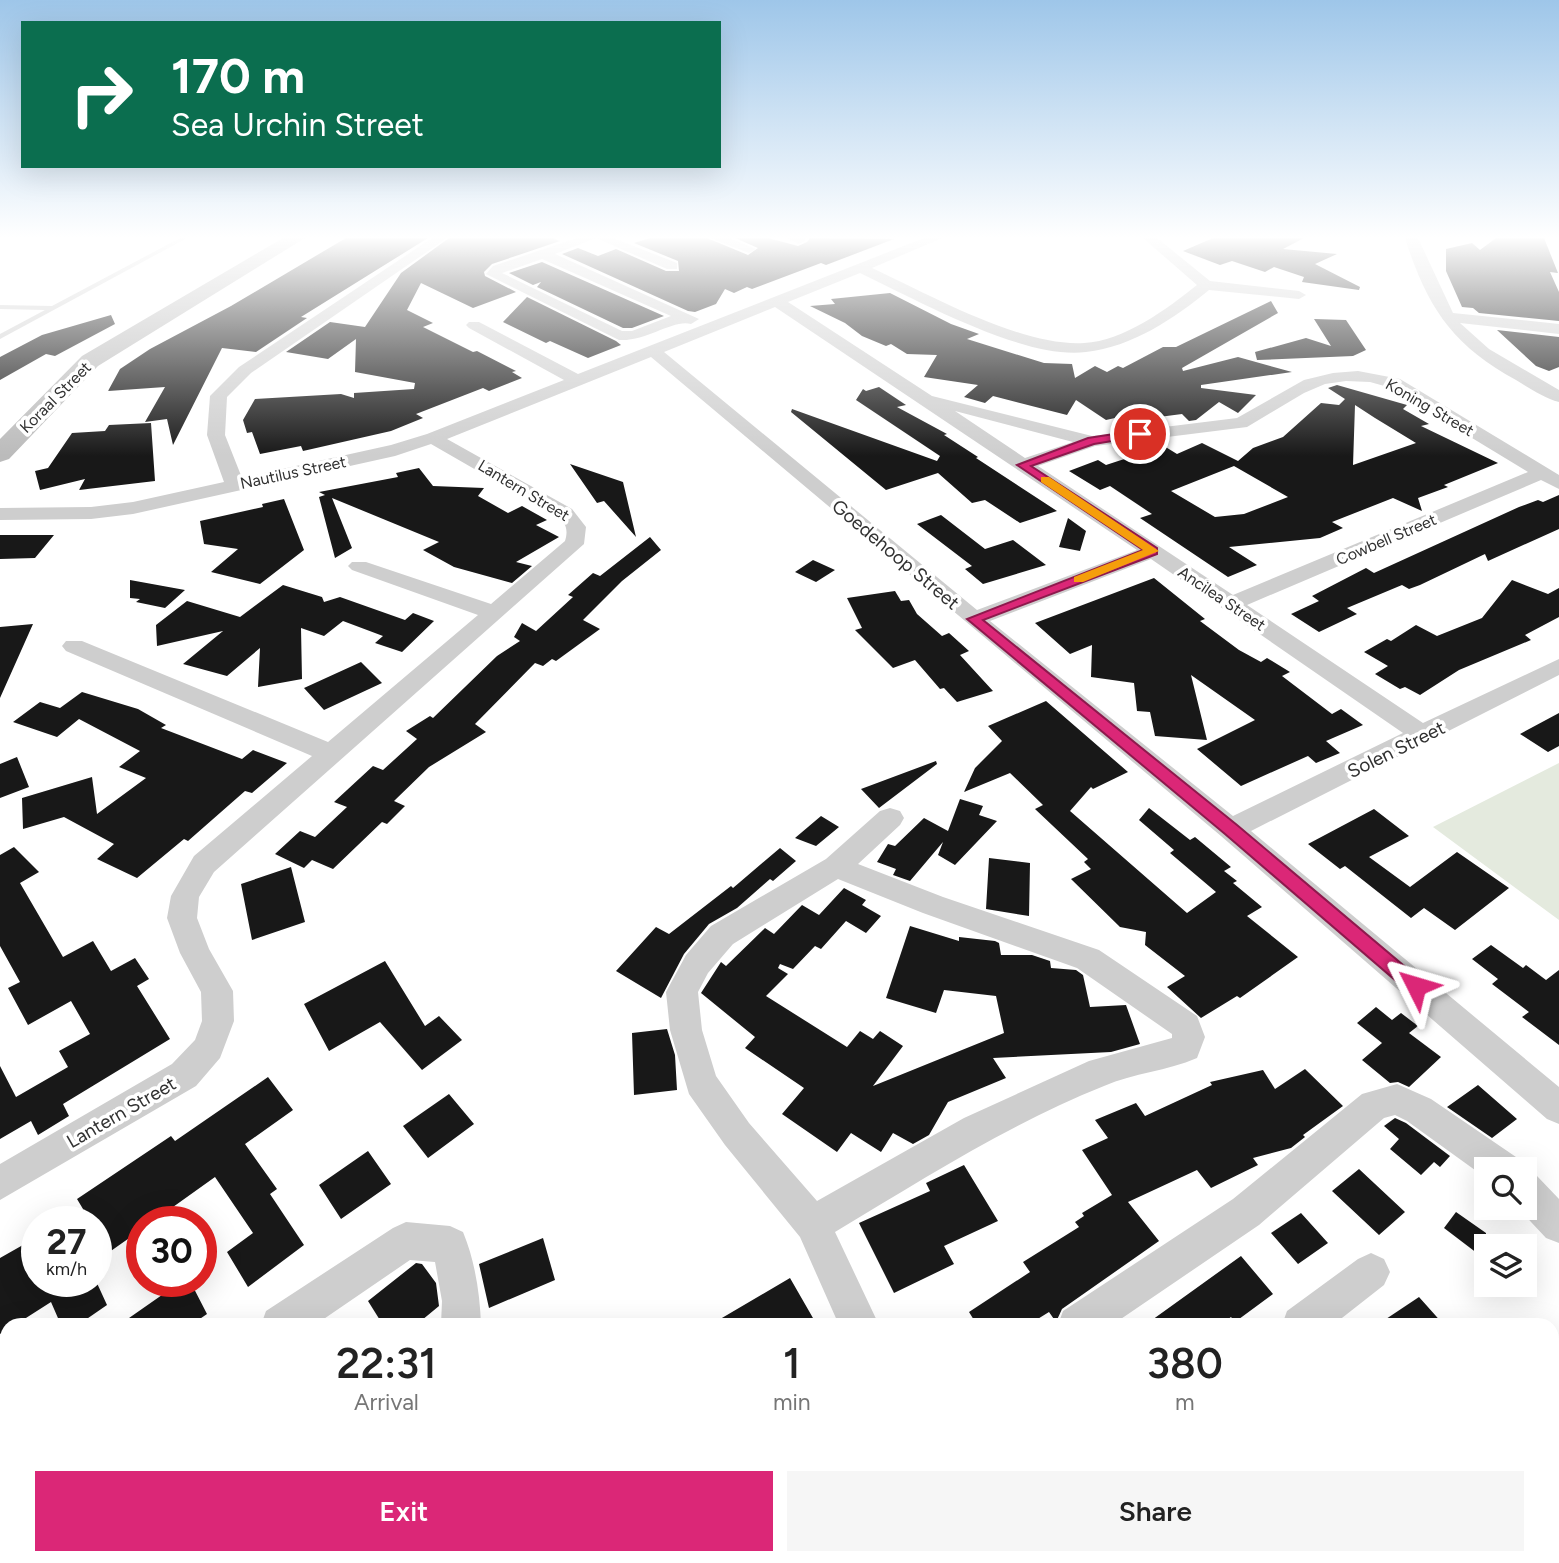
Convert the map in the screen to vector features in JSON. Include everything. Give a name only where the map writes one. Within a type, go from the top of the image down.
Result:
[{"type":"street","name":"Koraal Street","points":[[3,446],[90,361],[172,311]]},
{"type":"street","points":[[235,485],[216,435],[219,396],[245,370],[332,311]]},
{"type":"street","points":[[570,311],[620,335],[634,336],[683,316]]},
{"type":"street","points":[[672,311],[707,326]]},
{"type":"street","name":"Nautilus Street","points":[[0,514],[91,513],[133,508],[395,450],[433,438],[746,311]]},
{"type":"street","name":"Ancilea Street","points":[[791,311],[1153,551],[1423,735]]},
{"type":"street","points":[[958,311],[1032,340],[1082,348],[1105,344],[1168,311]]},
{"type":"street","points":[[1444,311],[1468,339],[1496,361],[1559,397]]},
{"type":"street","points":[[1447,317],[1559,329]]},
{"type":"street","points":[[474,325],[576,380]]},
{"type":"street","name":"Goedehoop Street","points":[[652,350],[1231,829],[1559,1108]]},
{"type":"street","name":"Koning Street","points":[[1023,465],[1092,441],[1241,423],[1260,415],[1296,389],[1317,382],[1366,375],[1394,383],[1550,478]]},
{"type":"street","name":"Koning Street","points":[[922,398],[1092,441]]},
{"type":"street","name":"Lantern Street","points":[[0,1183],[184,1075],[208,1048],[218,1021],[217,991],[195,953],[182,918],[185,896],[204,864],[574,544],[578,534],[575,521],[565,513],[433,438]]},
{"type":"street","name":"Cowbell Street","points":[[1231,604],[1550,478]]},
{"type":"street","points":[[974,619],[1153,551]]},
{"type":"street","points":[[359,566],[495,613]]},
{"type":"street","points":[[74,646],[332,754]]},
{"type":"street","name":"Solen Street","points":[[1231,829],[1559,666]]},
{"type":"street","points":[[856,1318],[813,1224],[737,1134],[701,1083],[686,1030],[682,992],[697,964],[722,935],[836,867],[890,818]]},
{"type":"street","points":[[813,1224],[976,1129],[1101,1070],[1168,1055],[1185,1048],[1189,1037],[1186,1026],[1088,959],[933,905],[836,867]]},
{"type":"street","points":[[1087,1318],[1246,1212],[1374,1105],[1396,1099],[1419,1110],[1486,1157]]},
{"type":"street","points":[[1537,1201],[1559,1224]]},
{"type":"street","points":[[290,1318],[406,1241],[450,1245],[461,1301],[461,1318]]},
{"type":"street","points":[[1310,1318],[1371,1272]]},
{"type":"lane","points":[[0,337],[48,311]]},
{"type":"shaded area","points":[[1559,763],[1559,920],[1433,827]]},
{"type":"building","points":[[222,311],[311,311],[301,317],[307,318],[256,352],[222,348],[173,445],[167,419],[145,422],[165,387],[108,391],[120,369],[150,349]]},
{"type":"building","points":[[376,311],[409,311],[433,323],[423,327],[516,371],[512,372],[522,378],[489,391],[483,388],[416,414],[423,418],[391,431],[303,451],[301,446],[260,454],[252,432],[247,433],[243,420],[255,399],[341,394],[354,398],[354,393],[414,389],[415,383],[355,372],[356,339],[328,359],[286,352],[330,322],[365,327]]},
{"type":"building","points":[[514,311],[555,311],[621,345],[588,358],[550,341],[546,343],[503,322]]},
{"type":"building","points":[[587,311],[653,311],[664,316],[632,328],[623,328]]},
{"type":"building","points":[[820,311],[925,311],[979,334],[967,339],[1044,363],[1072,364],[1075,378],[1095,366],[1107,372],[1118,366],[1123,368],[1163,347],[1176,347],[1250,311],[1277,311],[1278,313],[1182,368],[1183,371],[1238,357],[1292,372],[1201,385],[1201,388],[1256,395],[1238,413],[1219,402],[1196,420],[1189,421],[1182,414],[1136,420],[1124,416],[1106,420],[1076,400],[1067,415],[993,396],[985,403],[964,397],[978,385],[924,377],[937,355],[907,354],[891,344],[886,346],[862,336],[845,323]]},
{"type":"building","points":[[1477,311],[1559,311],[1559,321]]},
{"type":"building","points":[[111,315],[115,324],[55,356],[46,354],[0,380],[0,357],[42,335]]},
{"type":"building","points":[[1314,319],[1346,320],[1366,350],[1353,356],[1257,360],[1255,352],[1306,338],[1331,346]]},
{"type":"building","points":[[1497,330],[1559,337],[1559,367],[1549,371],[1536,366]]},
{"type":"building","points":[[1337,385],[1407,405],[1403,409],[1429,424],[1421,426],[1498,463],[1418,498],[1422,511],[1393,498],[1332,522],[1343,528],[1320,538],[1229,547],[1257,565],[1228,577],[1140,518],[1152,514],[1110,486],[1100,490],[1069,471],[1098,460],[1106,465],[1164,446],[1177,454],[1202,443],[1238,461],[1253,448],[1283,437],[1321,403],[1339,405],[1345,399],[1328,388]],"holes":[[[1355,405],[1375,418],[1416,443],[1353,465]],[[1234,466],[1288,497],[1244,514],[1215,517],[1171,491]]]},
{"type":"building","points":[[879,387],[906,405],[897,407],[947,434],[944,435],[1057,511],[1020,523],[985,500],[972,503],[938,473],[886,490],[791,412],[792,409],[937,461],[940,456],[856,400],[863,389],[866,391]]},
{"type":"building","points":[[151,423],[155,481],[79,490],[85,479],[40,490],[35,471],[48,468],[72,433],[105,431],[109,425]]},
{"type":"building","points":[[570,464],[623,482],[636,537],[604,501],[597,503]]},
{"type":"building","points":[[419,468],[433,486],[484,488],[478,496],[508,513],[522,506],[547,520],[536,525],[559,537],[516,562],[532,566],[512,583],[454,567],[423,550],[439,542],[332,498],[352,548],[335,558],[319,497],[325,495],[319,492],[398,477],[396,473]]},
{"type":"building","points":[[1559,495],[1559,529],[1488,561],[1485,554],[1420,585],[1409,589],[1402,585],[1347,608],[1357,614],[1319,632],[1291,614],[1319,601],[1312,596],[1366,568],[1374,573],[1519,507],[1538,500],[1543,502]]},
{"type":"building","points":[[284,499],[304,550],[260,584],[211,572],[238,549],[204,544],[200,521],[263,507],[262,504]]},
{"type":"building","points":[[941,515],[985,549],[1013,540],[1046,565],[983,584],[965,569],[972,566],[917,524]]},
{"type":"building","points":[[1068,518],[1086,531],[1080,551],[1059,547]]},
{"type":"building","points":[[0,535],[54,535],[35,558],[0,559]]},
{"type":"building","points":[[650,537],[661,550],[622,581],[583,620],[600,629],[556,661],[552,659],[543,666],[535,663],[475,724],[486,732],[429,767],[394,801],[405,806],[387,824],[382,822],[333,869],[312,860],[304,868],[275,854],[300,831],[315,837],[347,807],[334,802],[373,766],[383,770],[417,739],[406,731],[430,716],[433,718],[497,656],[520,641],[514,637],[522,623],[536,631],[573,597],[568,595],[593,573],[600,576]]},
{"type":"building","points":[[813,560],[835,570],[816,582],[795,572]]},
{"type":"building","points":[[1154,578],[1205,619],[1200,621],[1239,650],[1261,662],[1267,658],[1290,672],[1282,676],[1332,714],[1341,709],[1363,725],[1326,741],[1340,753],[1316,763],[1308,756],[1241,786],[1197,749],[1255,720],[1191,675],[1207,740],[1155,736],[1150,712],[1137,711],[1134,683],[1091,677],[1092,645],[1070,654],[1035,623]]},
{"type":"building","points":[[130,580],[185,590],[165,608],[136,602],[140,599],[130,598]]},
{"type":"building","points":[[1512,580],[1548,594],[1559,588],[1559,617],[1525,635],[1531,640],[1459,670],[1420,695],[1405,687],[1400,689],[1375,674],[1388,666],[1364,652],[1387,639],[1391,641],[1416,625],[1437,636],[1482,618]]},
{"type":"building","points":[[283,585],[322,597],[324,602],[340,597],[405,620],[413,613],[434,621],[402,652],[375,643],[383,636],[343,621],[324,636],[301,628],[302,679],[258,687],[260,648],[227,676],[183,664],[223,631],[157,646],[156,625],[187,601],[240,617]]},
{"type":"building","points":[[895,591],[901,601],[909,600],[917,614],[942,636],[949,633],[969,651],[960,655],[993,691],[957,702],[944,688],[940,689],[915,660],[893,668],[855,630],[862,628],[847,598]]},
{"type":"building","points":[[33,624],[0,698],[0,627]]},
{"type":"building","points":[[361,662],[382,683],[324,710],[304,688]]},
{"type":"building","points":[[82,692],[138,709],[166,725],[161,728],[242,759],[253,750],[287,763],[252,793],[245,791],[188,841],[184,839],[137,878],[97,859],[114,844],[64,817],[23,829],[22,798],[92,777],[97,814],[146,778],[119,767],[140,751],[79,719],[57,737],[13,722],[40,702],[60,708]]},
{"type":"building","points":[[1046,701],[1128,772],[1093,789],[1091,787],[1070,811],[1187,913],[1216,892],[1170,853],[1174,850],[1139,820],[1149,808],[1190,840],[1195,837],[1231,867],[1224,871],[1237,881],[1233,883],[1262,907],[1247,916],[1298,957],[1240,998],[1237,996],[1201,1018],[1167,987],[1185,976],[1145,945],[1146,932],[1120,927],[1071,879],[1091,869],[1084,862],[1088,859],[1035,809],[1043,805],[1010,773],[964,792],[975,768],[1002,741],[988,726]]},
{"type":"building","points":[[1559,713],[1559,746],[1548,752],[1520,734]]},
{"type":"building","points":[[17,757],[29,787],[0,798],[0,764]]},
{"type":"building","points":[[936,761],[937,764],[879,808],[861,789]]},
{"type":"building","points":[[960,799],[983,806],[979,815],[997,821],[955,865],[938,855],[943,842],[910,881],[893,875],[896,869],[877,862],[888,844],[895,846],[924,818],[948,831]]},
{"type":"building","points":[[1374,809],[1409,836],[1369,857],[1410,887],[1457,852],[1509,888],[1455,930],[1424,908],[1411,918],[1345,866],[1340,869],[1308,844]]},
{"type":"building","points":[[821,816],[839,827],[816,846],[795,838]]},
{"type":"building","points":[[14,847],[39,872],[20,883],[63,957],[93,941],[111,971],[135,958],[149,979],[137,986],[170,1039],[63,1104],[69,1116],[38,1135],[31,1121],[0,1139],[0,1066],[16,1097],[68,1067],[59,1051],[90,1034],[71,1001],[28,1025],[8,988],[20,982],[0,946],[0,855]]},
{"type":"building","points":[[780,848],[796,861],[773,881],[770,879],[737,908],[709,924],[684,954],[661,998],[616,971],[656,927],[669,934],[731,886],[733,888]]},
{"type":"building","points":[[989,858],[1030,863],[1029,916],[986,909]]},
{"type":"building","points":[[291,867],[305,922],[252,940],[241,884]]},
{"type":"building","points":[[844,888],[866,900],[862,905],[881,916],[866,933],[846,921],[821,949],[815,946],[793,969],[780,964],[778,968],[788,974],[766,996],[847,1047],[860,1031],[873,1039],[880,1031],[903,1046],[873,1086],[1004,1033],[996,996],[944,990],[936,1013],[886,998],[910,926],[959,941],[959,937],[995,941],[999,943],[1001,955],[1032,955],[1050,961],[1051,968],[1076,970],[1083,975],[1090,1007],[1126,1005],[1140,1044],[1111,1052],[993,1058],[1006,1078],[948,1102],[929,1135],[913,1144],[893,1133],[881,1152],[851,1133],[837,1152],[782,1114],[804,1088],[745,1048],[755,1037],[701,993],[721,962],[726,966],[765,928],[774,934],[802,905],[819,915]]},
{"type":"building","points":[[1491,945],[1523,968],[1526,965],[1546,980],[1559,970],[1559,1045],[1522,1017],[1529,1012],[1492,984],[1498,979],[1472,959]]},
{"type":"building","points":[[385,961],[425,1026],[439,1016],[462,1040],[422,1070],[380,1022],[329,1051],[304,1004]]},
{"type":"building","points":[[1376,1007],[1392,1020],[1401,1013],[1418,1026],[1409,1033],[1441,1057],[1409,1087],[1398,1082],[1390,1083],[1362,1060],[1382,1043],[1357,1023]]},
{"type":"building","points":[[667,1029],[675,1055],[677,1090],[634,1095],[632,1033]]},
{"type":"building","points":[[1305,1069],[1343,1106],[1303,1135],[1305,1137],[1291,1148],[1253,1158],[1258,1165],[1211,1188],[1197,1170],[1128,1202],[1159,1241],[1062,1309],[1058,1318],[1053,1318],[1049,1312],[1039,1318],[973,1318],[969,1312],[1030,1272],[1023,1262],[1079,1227],[1075,1222],[1084,1216],[1082,1213],[1112,1195],[1082,1150],[1108,1138],[1095,1120],[1136,1103],[1145,1116],[1212,1085],[1210,1082],[1263,1070],[1275,1089]]},
{"type":"building","points":[[268,1077],[293,1110],[245,1144],[277,1189],[270,1194],[304,1245],[248,1287],[227,1252],[253,1233],[215,1177],[174,1206],[126,1206],[126,1240],[112,1250],[112,1206],[81,1206],[77,1199],[171,1136],[175,1141]]},
{"type":"building","points":[[1478,1085],[1517,1119],[1492,1138],[1447,1107]]},
{"type":"building","points":[[449,1094],[474,1124],[428,1158],[403,1126]]},
{"type":"building","points":[[1395,1118],[1406,1123],[1450,1156],[1440,1167],[1434,1162],[1421,1175],[1390,1149],[1399,1139],[1384,1126]]},
{"type":"building","points":[[368,1151],[391,1184],[341,1219],[319,1185]]},
{"type":"building","points":[[964,1165],[998,1221],[944,1246],[954,1264],[894,1293],[859,1223],[930,1191],[926,1183]]},
{"type":"building","points":[[1359,1169],[1405,1212],[1379,1235],[1332,1191]]},
{"type":"building","points":[[1456,1212],[1486,1234],[1474,1234],[1474,1251],[1444,1228]]},
{"type":"building","points":[[1301,1213],[1328,1243],[1298,1264],[1271,1233]]},
{"type":"building","points":[[543,1238],[555,1280],[489,1308],[479,1264]]},
{"type":"building","points":[[21,1246],[21,1297],[103,1297],[107,1305],[88,1318],[58,1318],[51,1302],[26,1318],[0,1318],[0,1258]]},
{"type":"building","points":[[1241,1256],[1273,1294],[1240,1318],[1155,1318]]},
{"type":"building","points":[[416,1263],[422,1264],[436,1283],[439,1306],[424,1318],[379,1318],[368,1301]]},
{"type":"building","points":[[790,1278],[813,1318],[722,1318]]},
{"type":"building","points":[[159,1297],[198,1297],[207,1314],[201,1318],[129,1318]]},
{"type":"building","points":[[1419,1297],[1438,1318],[1388,1318]]},
{"type":"slow traffic","points":[[1045,480],[1153,551],[1079,579]]},
{"type":"route","points":[[1140,434],[1092,441],[1023,465],[1153,551],[974,619],[1231,829],[1416,986]]}]
